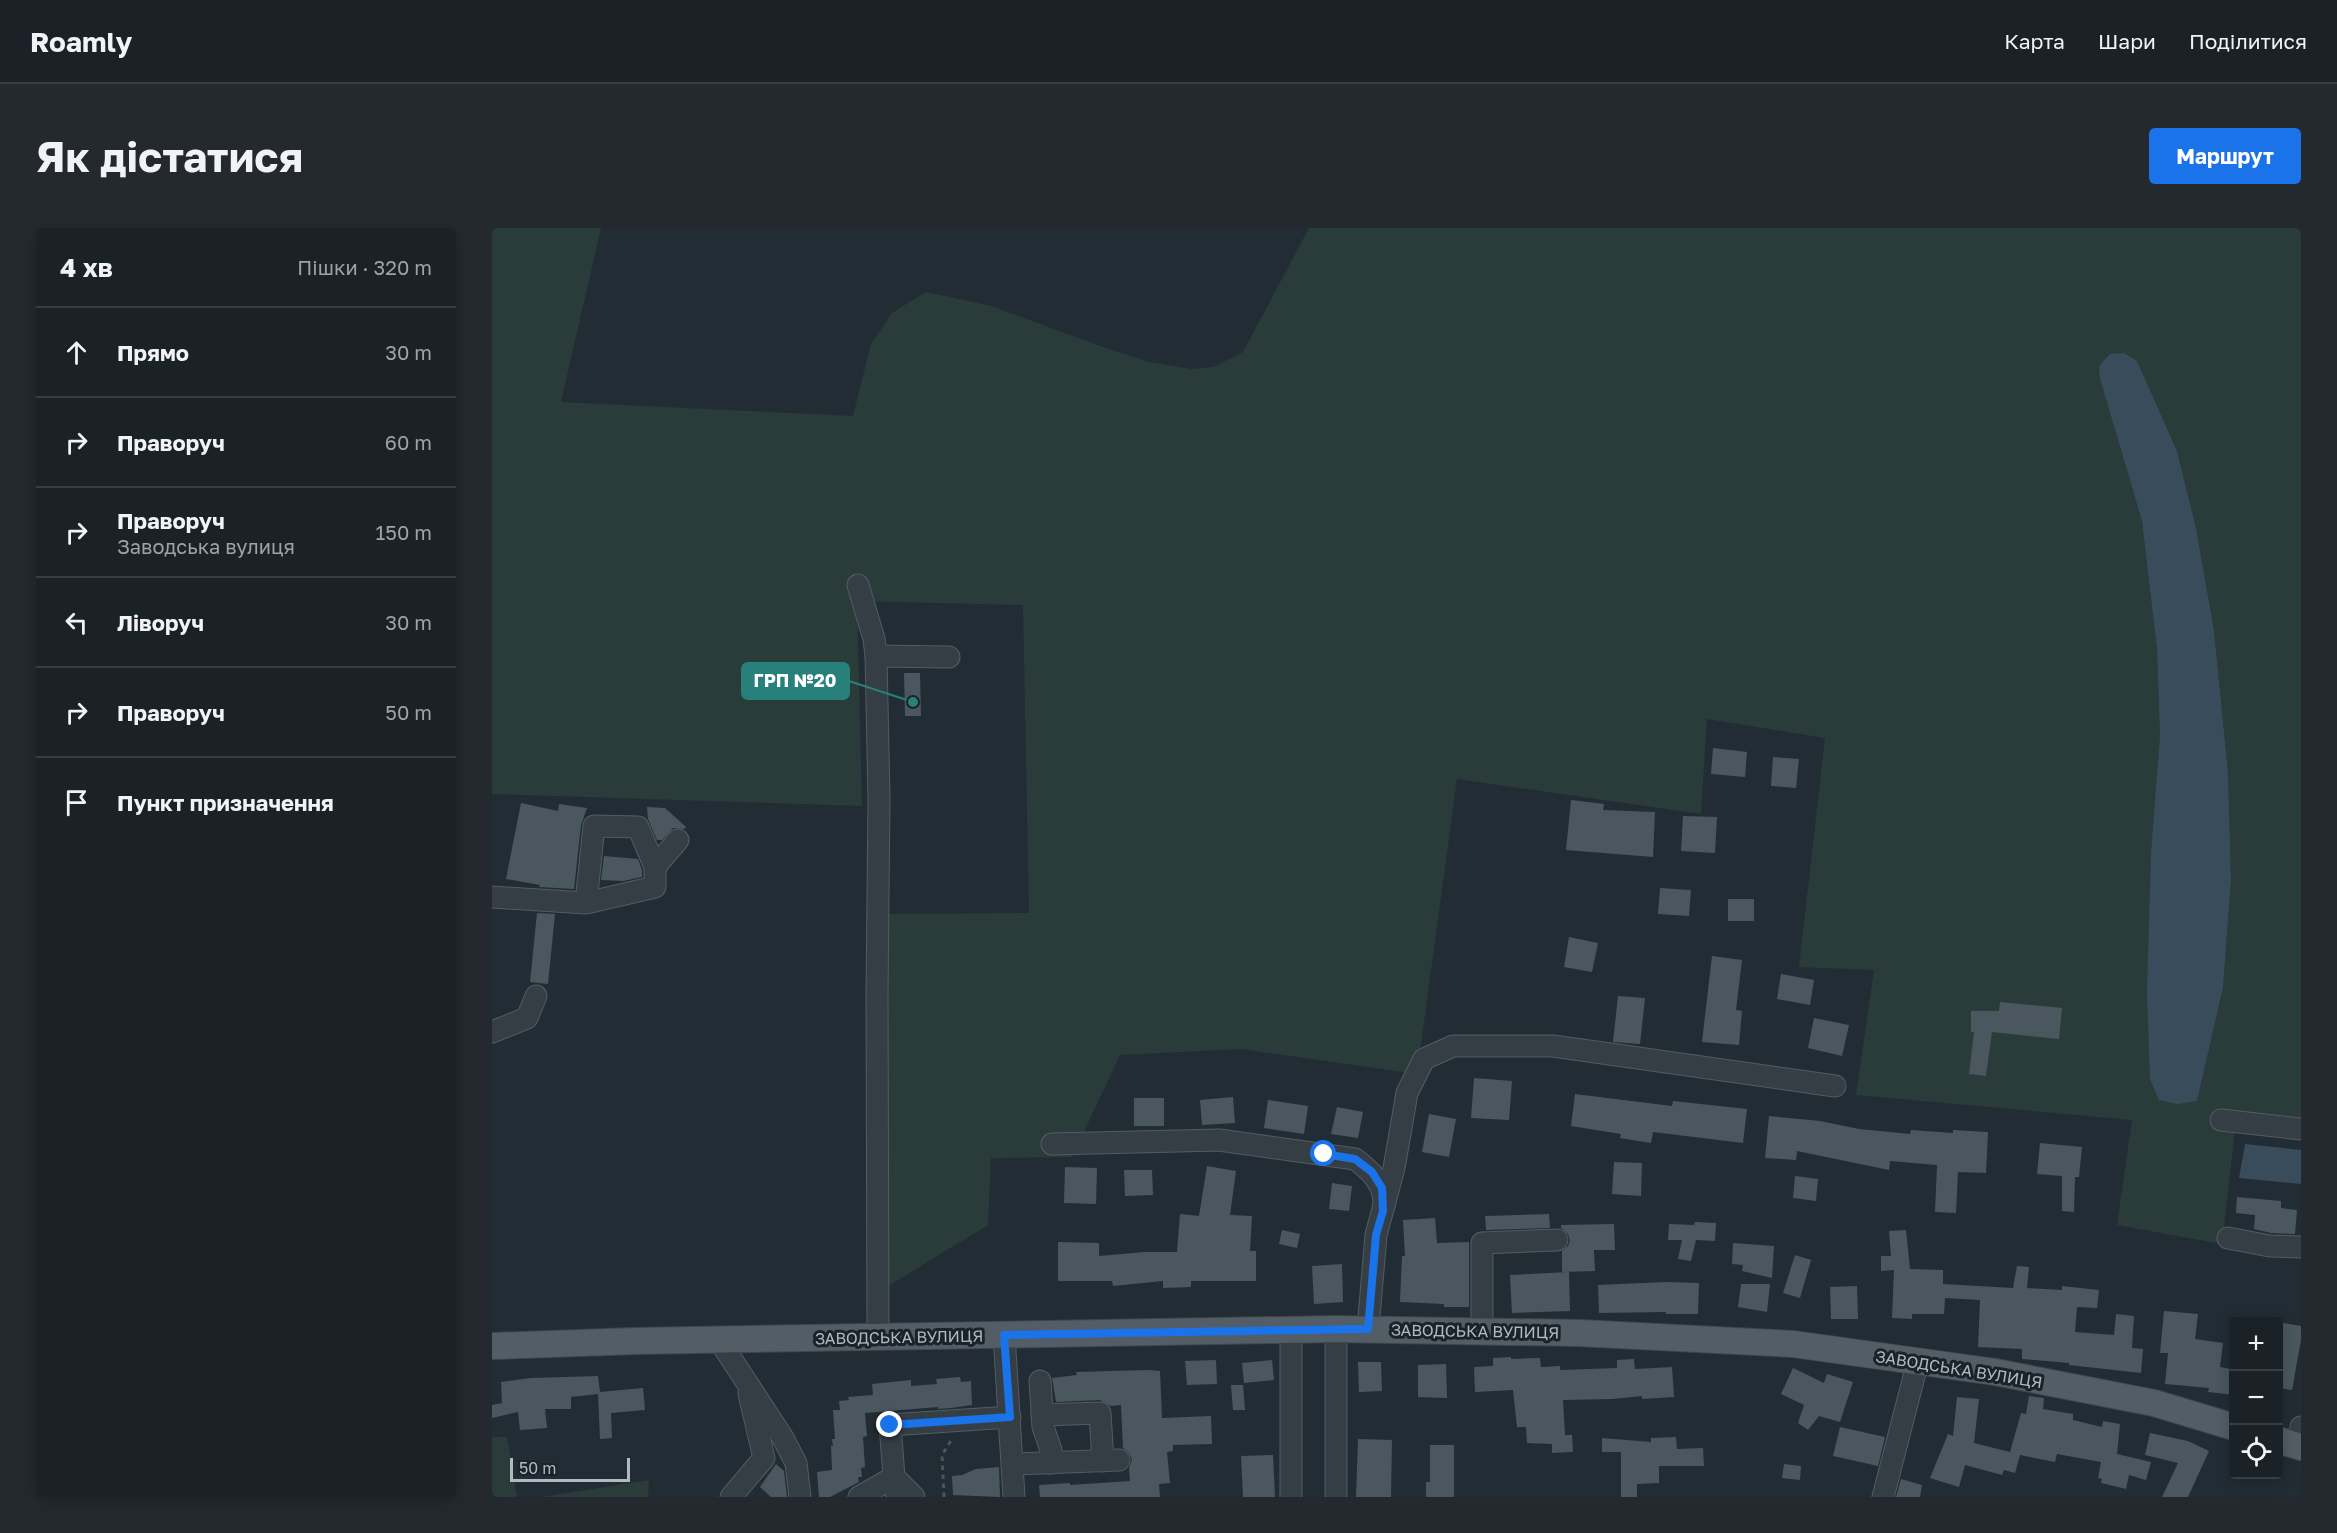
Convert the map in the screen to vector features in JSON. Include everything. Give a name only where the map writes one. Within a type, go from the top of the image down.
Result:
[{"type":"main road","name":"ЗАВОДСЬКА ВУЛИЦЯ","points":[[492,1346],[1336,1329],[1579,1333],[1793,1344],[1918,1361],[1995,1372],[2154,1403],[2229,1426]]},
{"type":"street","points":[[858,585],[874,639],[876,656],[879,798],[878,1337]]},
{"type":"street","points":[[876,656],[949,657]]},
{"type":"street","points":[[492,897],[586,903],[655,887],[655,867],[638,827],[594,826],[586,903]]},
{"type":"street","points":[[655,867],[678,840]]},
{"type":"street","points":[[492,1032],[527,1018],[536,996]]},
{"type":"street","points":[[1368,1329],[1376,1235],[1394,1168],[1407,1093],[1424,1059],[1453,1046],[1553,1046],[1835,1086]]},
{"type":"street","points":[[2221,1120],[2301,1129]]},
{"type":"street","points":[[1052,1144],[1219,1140],[1355,1159],[1372,1172],[1382,1188],[1383,1211]]},
{"type":"street","points":[[2228,1238],[2270,1246],[2301,1248]]},
{"type":"street","points":[[1482,1331],[1482,1243],[1557,1240]]},
{"type":"street","points":[[1336,1329],[1336,1497]]},
{"type":"street","points":[[1291,1331],[1292,1497]]},
{"type":"street","points":[[1004,1335],[1014,1497]]},
{"type":"street","points":[[719,1340],[783,1438],[796,1463],[800,1497]]},
{"type":"street","points":[[1883,1497],[1918,1361]]},
{"type":"street","points":[[731,1497],[764,1458],[745,1379]]},
{"type":"street","points":[[1040,1381],[1043,1427],[1052,1450],[1051,1463]]},
{"type":"street","points":[[1013,1464],[1111,1461],[1100,1413],[1042,1415]]},
{"type":"street","points":[[894,1487],[890,1425],[1010,1417]]},
{"type":"street","points":[[859,1497],[894,1487],[914,1497]]},
{"type":"path","points":[[944,1497],[942,1455],[964,1420]]},
{"type":"shaded area","points":[[492,228],[601,228],[561,402],[853,416],[871,344],[892,313],[926,292],[992,306],[1149,362],[1191,369],[1213,367],[1243,352],[1309,228],[2301,228],[2301,1136],[2235,1129],[2222,1244],[2117,1225],[2132,1120],[1856,1095],[1874,970],[1799,967],[1825,738],[1707,719],[1701,814],[1457,779],[1417,1074],[1241,1049],[1120,1055],[1072,1157],[991,1158],[988,1225],[880,1291],[870,914],[1029,913],[1023,605],[857,601],[862,806],[492,794]],"holes":[[[2137,361],[2177,451],[2196,528],[2214,630],[2228,772],[2231,880],[2223,988],[2197,1101],[2160,737],[2157,651],[2142,521],[2100,379]]]},
{"type":"shaded area","points":[[492,1437],[507,1437],[517,1497],[492,1497]]},
{"type":"shaded area","points":[[649,1480],[648,1497],[542,1497]]},
{"type":"water","points":[[2124,353],[2137,361],[2177,451],[2196,528],[2214,630],[2228,772],[2231,880],[2223,988],[2197,1101],[2177,1104],[2159,1100],[2150,1079],[2147,992],[2151,854],[2160,737],[2157,650],[2142,521],[2100,379],[2099,366],[2110,354]]},
{"type":"water","points":[[2245,1144],[2301,1150],[2301,1184],[2239,1178]]},
{"type":"building","points":[[904,673],[920,673],[921,716],[905,716]]},
{"type":"building","points":[[1713,748],[1747,752],[1745,777],[1711,774]]},
{"type":"building","points":[[1773,757],[1799,759],[1796,788],[1771,786]]},
{"type":"building","points":[[1571,800],[1604,804],[1603,810],[1655,812],[1653,857],[1566,850]]},
{"type":"building","points":[[521,803],[558,811],[559,804],[587,808],[581,825],[574,889],[539,887],[540,885],[506,879]]},
{"type":"building","points":[[647,807],[665,808],[686,827],[684,829],[673,828],[662,840],[657,840],[648,819]]},
{"type":"building","points":[[1683,816],[1717,817],[1715,853],[1681,851]]},
{"type":"building","points":[[604,856],[638,859],[642,877],[623,881],[601,880]]},
{"type":"building","points":[[1660,888],[1691,890],[1689,916],[1658,914]]},
{"type":"building","points":[[1728,899],[1754,899],[1754,921],[1728,921]]},
{"type":"building","points":[[537,913],[555,914],[548,984],[530,982]]},
{"type":"building","points":[[1569,937],[1598,943],[1592,972],[1564,967]]},
{"type":"building","points":[[1712,956],[1742,960],[1736,1010],[1742,1011],[1739,1045],[1702,1042]]},
{"type":"building","points":[[1781,974],[1814,980],[1810,1005],[1777,999]]},
{"type":"building","points":[[1618,996],[1645,998],[1640,1044],[1613,1042]]},
{"type":"building","points":[[2000,1002],[2062,1008],[2059,1039],[1992,1032],[1986,1076],[1969,1074],[1974,1032],[1971,1032],[1971,1011],[1999,1011]]},
{"type":"building","points":[[1814,1018],[1849,1025],[1842,1056],[1808,1048]]},
{"type":"building","points":[[1474,1078],[1512,1081],[1509,1120],[1471,1118]]},
{"type":"building","points":[[1575,1094],[1672,1106],[1673,1101],[1747,1109],[1743,1143],[1653,1132],[1651,1143],[1620,1138],[1621,1134],[1571,1126]]},
{"type":"building","points":[[1233,1097],[1235,1123],[1202,1125],[1200,1100]]},
{"type":"building","points":[[1134,1098],[1164,1098],[1164,1126],[1134,1126]]},
{"type":"building","points":[[1268,1100],[1308,1106],[1304,1134],[1264,1128]]},
{"type":"building","points":[[1337,1107],[1363,1112],[1358,1138],[1331,1134]]},
{"type":"building","points":[[1429,1114],[1456,1119],[1449,1157],[1422,1152]]},
{"type":"building","points":[[1769,1116],[1910,1134],[1911,1130],[1953,1133],[1953,1130],[1988,1132],[1986,1173],[1958,1172],[1956,1213],[1935,1212],[1937,1165],[1890,1161],[1889,1170],[1797,1151],[1796,1160],[1765,1158]]},
{"type":"building","points":[[2040,1143],[2082,1147],[2079,1177],[2075,1177],[2074,1212],[2062,1211],[2062,1176],[2037,1174]]},
{"type":"building","points":[[1614,1162],[1642,1163],[1641,1196],[1612,1194]]},
{"type":"building","points":[[1207,1166],[1236,1171],[1230,1215],[1252,1216],[1250,1251],[1256,1251],[1256,1281],[1191,1281],[1191,1287],[1163,1288],[1163,1281],[1113,1286],[1112,1281],[1058,1281],[1058,1242],[1099,1243],[1099,1256],[1177,1252],[1180,1214],[1199,1216]]},
{"type":"building","points":[[1065,1167],[1097,1168],[1096,1204],[1064,1203]]},
{"type":"building","points":[[1124,1170],[1152,1170],[1153,1195],[1125,1196]]},
{"type":"building","points":[[1795,1176],[1818,1179],[1816,1201],[1793,1198]]},
{"type":"building","points":[[1332,1183],[1352,1186],[1349,1211],[1329,1209]]},
{"type":"building","points":[[2237,1197],[2281,1201],[2281,1208],[2297,1210],[2295,1234],[2271,1233],[2254,1229],[2255,1215],[2236,1213]]},
{"type":"building","points":[[1549,1214],[1550,1228],[1486,1230],[1485,1216]]},
{"type":"building","points":[[1435,1218],[1437,1243],[1469,1242],[1469,1307],[1444,1307],[1444,1304],[1400,1302],[1402,1256],[1405,1256],[1403,1220]]},
{"type":"building","points":[[1695,1222],[1716,1223],[1715,1241],[1696,1240],[1691,1261],[1678,1259],[1682,1240],[1668,1240],[1669,1224],[1694,1225]]},
{"type":"building","points":[[1614,1224],[1615,1250],[1594,1250],[1595,1271],[1562,1272],[1562,1251],[1568,1246],[1570,1240],[1561,1225]]},
{"type":"building","points":[[1282,1230],[1300,1234],[1297,1248],[1279,1244]]},
{"type":"building","points":[[1906,1230],[1910,1269],[1943,1270],[1943,1284],[2013,1288],[2017,1266],[2029,1267],[2027,1288],[2062,1290],[2062,1286],[2099,1290],[2097,1308],[2077,1307],[2075,1332],[2114,1335],[2116,1314],[2134,1316],[2132,1348],[2143,1349],[2141,1373],[2022,1359],[2022,1349],[1978,1347],[1980,1300],[1945,1298],[1944,1314],[1912,1314],[1912,1319],[1892,1318],[1894,1270],[1881,1271],[1881,1256],[1891,1256],[1889,1231]]},
{"type":"building","points":[[1733,1243],[1774,1246],[1772,1278],[1742,1271],[1743,1265],[1732,1264]]},
{"type":"building","points":[[1795,1255],[1811,1260],[1800,1298],[1783,1293]]},
{"type":"building","points":[[1342,1264],[1343,1302],[1314,1304],[1312,1266]]},
{"type":"building","points":[[1569,1272],[1570,1311],[1512,1313],[1510,1275]]},
{"type":"building","points":[[1699,1283],[1698,1314],[1599,1313],[1598,1285]]},
{"type":"building","points":[[1741,1284],[1770,1284],[1767,1312],[1738,1307]]},
{"type":"building","points":[[1857,1286],[1858,1319],[1831,1319],[1830,1287]]},
{"type":"building","points":[[2164,1311],[2198,1314],[2195,1339],[2223,1343],[2220,1367],[2229,1369],[2229,1394],[2208,1392],[2209,1388],[2165,1384],[2168,1353],[2160,1353]]},
{"type":"building","points":[[2283,1323],[2301,1326],[2301,1340],[2292,1390],[2283,1389]]},
{"type":"building","points":[[1511,1357],[1511,1359],[1540,1358],[1541,1367],[1560,1366],[1560,1370],[1617,1368],[1617,1360],[1634,1359],[1635,1369],[1672,1367],[1674,1397],[1642,1399],[1642,1396],[1563,1400],[1565,1435],[1572,1435],[1573,1452],[1552,1453],[1552,1444],[1527,1443],[1526,1427],[1517,1427],[1513,1390],[1475,1392],[1474,1367],[1493,1366],[1493,1358]]},
{"type":"building","points":[[1216,1360],[1217,1384],[1187,1385],[1185,1361]]},
{"type":"building","points":[[1272,1360],[1274,1380],[1244,1383],[1242,1363]]},
{"type":"building","points":[[1358,1362],[1381,1362],[1382,1391],[1359,1392]]},
{"type":"building","points":[[1446,1364],[1447,1398],[1418,1397],[1418,1365]]},
{"type":"building","points":[[1793,1368],[1824,1383],[1827,1374],[1853,1382],[1840,1422],[1819,1416],[1808,1430],[1798,1423],[1804,1405],[1781,1394]]},
{"type":"building","points":[[1160,1371],[1162,1418],[1211,1416],[1212,1444],[1173,1445],[1173,1451],[1167,1452],[1170,1483],[1159,1484],[1160,1497],[1040,1497],[1039,1485],[1130,1481],[1129,1468],[1132,1459],[1123,1448],[1121,1405],[1111,1406],[1100,1400],[1056,1402],[1052,1378],[1077,1375],[1076,1372]]},
{"type":"building","points":[[598,1376],[600,1392],[643,1388],[645,1410],[611,1413],[612,1438],[600,1439],[598,1394],[571,1397],[571,1409],[545,1409],[547,1428],[520,1430],[518,1412],[492,1418],[492,1405],[502,1403],[501,1382],[531,1378]]},
{"type":"building","points":[[960,1377],[961,1382],[971,1381],[972,1405],[865,1413],[867,1436],[863,1437],[865,1467],[861,1468],[862,1477],[858,1477],[859,1482],[830,1497],[819,1497],[817,1472],[832,1470],[831,1446],[833,1446],[832,1439],[835,1439],[833,1410],[840,1410],[839,1401],[849,1400],[848,1397],[873,1395],[872,1384],[911,1380],[911,1386],[937,1384],[936,1379]]},
{"type":"building","points":[[1231,1385],[1243,1385],[1245,1410],[1233,1410]]},
{"type":"building","points":[[2029,1396],[2044,1398],[2043,1409],[2073,1414],[2073,1420],[2102,1427],[2103,1421],[2120,1424],[2117,1454],[2151,1462],[2146,1480],[2129,1475],[2126,1489],[2101,1483],[2102,1479],[2098,1478],[2101,1462],[2057,1454],[2055,1462],[2020,1455],[2015,1473],[2004,1470],[2002,1475],[1965,1465],[1959,1487],[1930,1478],[1948,1434],[1953,1436],[1957,1397],[1979,1399],[1974,1443],[2010,1452],[2021,1413],[2026,1414]]},
{"type":"building","points":[[1840,1427],[1885,1437],[1878,1466],[1833,1456]]},
{"type":"building","points":[[2150,1433],[2188,1441],[2209,1451],[2188,1497],[2162,1497],[2178,1463],[2145,1455]]},
{"type":"building","points":[[1676,1437],[1677,1449],[1703,1448],[1704,1466],[1659,1466],[1659,1483],[1637,1484],[1637,1497],[1621,1497],[1621,1452],[1602,1452],[1602,1438],[1651,1442],[1651,1438]]},
{"type":"building","points":[[1358,1439],[1392,1440],[1391,1497],[1356,1497]]},
{"type":"building","points":[[1430,1445],[1454,1445],[1454,1497],[1426,1497],[1426,1482],[1430,1482]]},
{"type":"building","points":[[1273,1455],[1275,1497],[1243,1497],[1241,1456]]},
{"type":"building","points":[[776,1464],[784,1471],[787,1497],[771,1497],[760,1487]]},
{"type":"building","points":[[1784,1464],[1801,1466],[1800,1480],[1782,1478]]},
{"type":"building","points":[[999,1467],[1000,1497],[953,1495],[952,1476],[962,1475],[976,1469]]},
{"type":"building","points":[[1901,1479],[1922,1485],[1920,1497],[1896,1497]]},
{"type":"place","name":"ГРП №20","points":[[913,702]]},
{"type":"route","points":[[890,1425],[1010,1417],[1004,1335],[1368,1329],[1376,1235],[1383,1211],[1382,1188],[1372,1172],[1355,1159],[1324,1154]]}]
